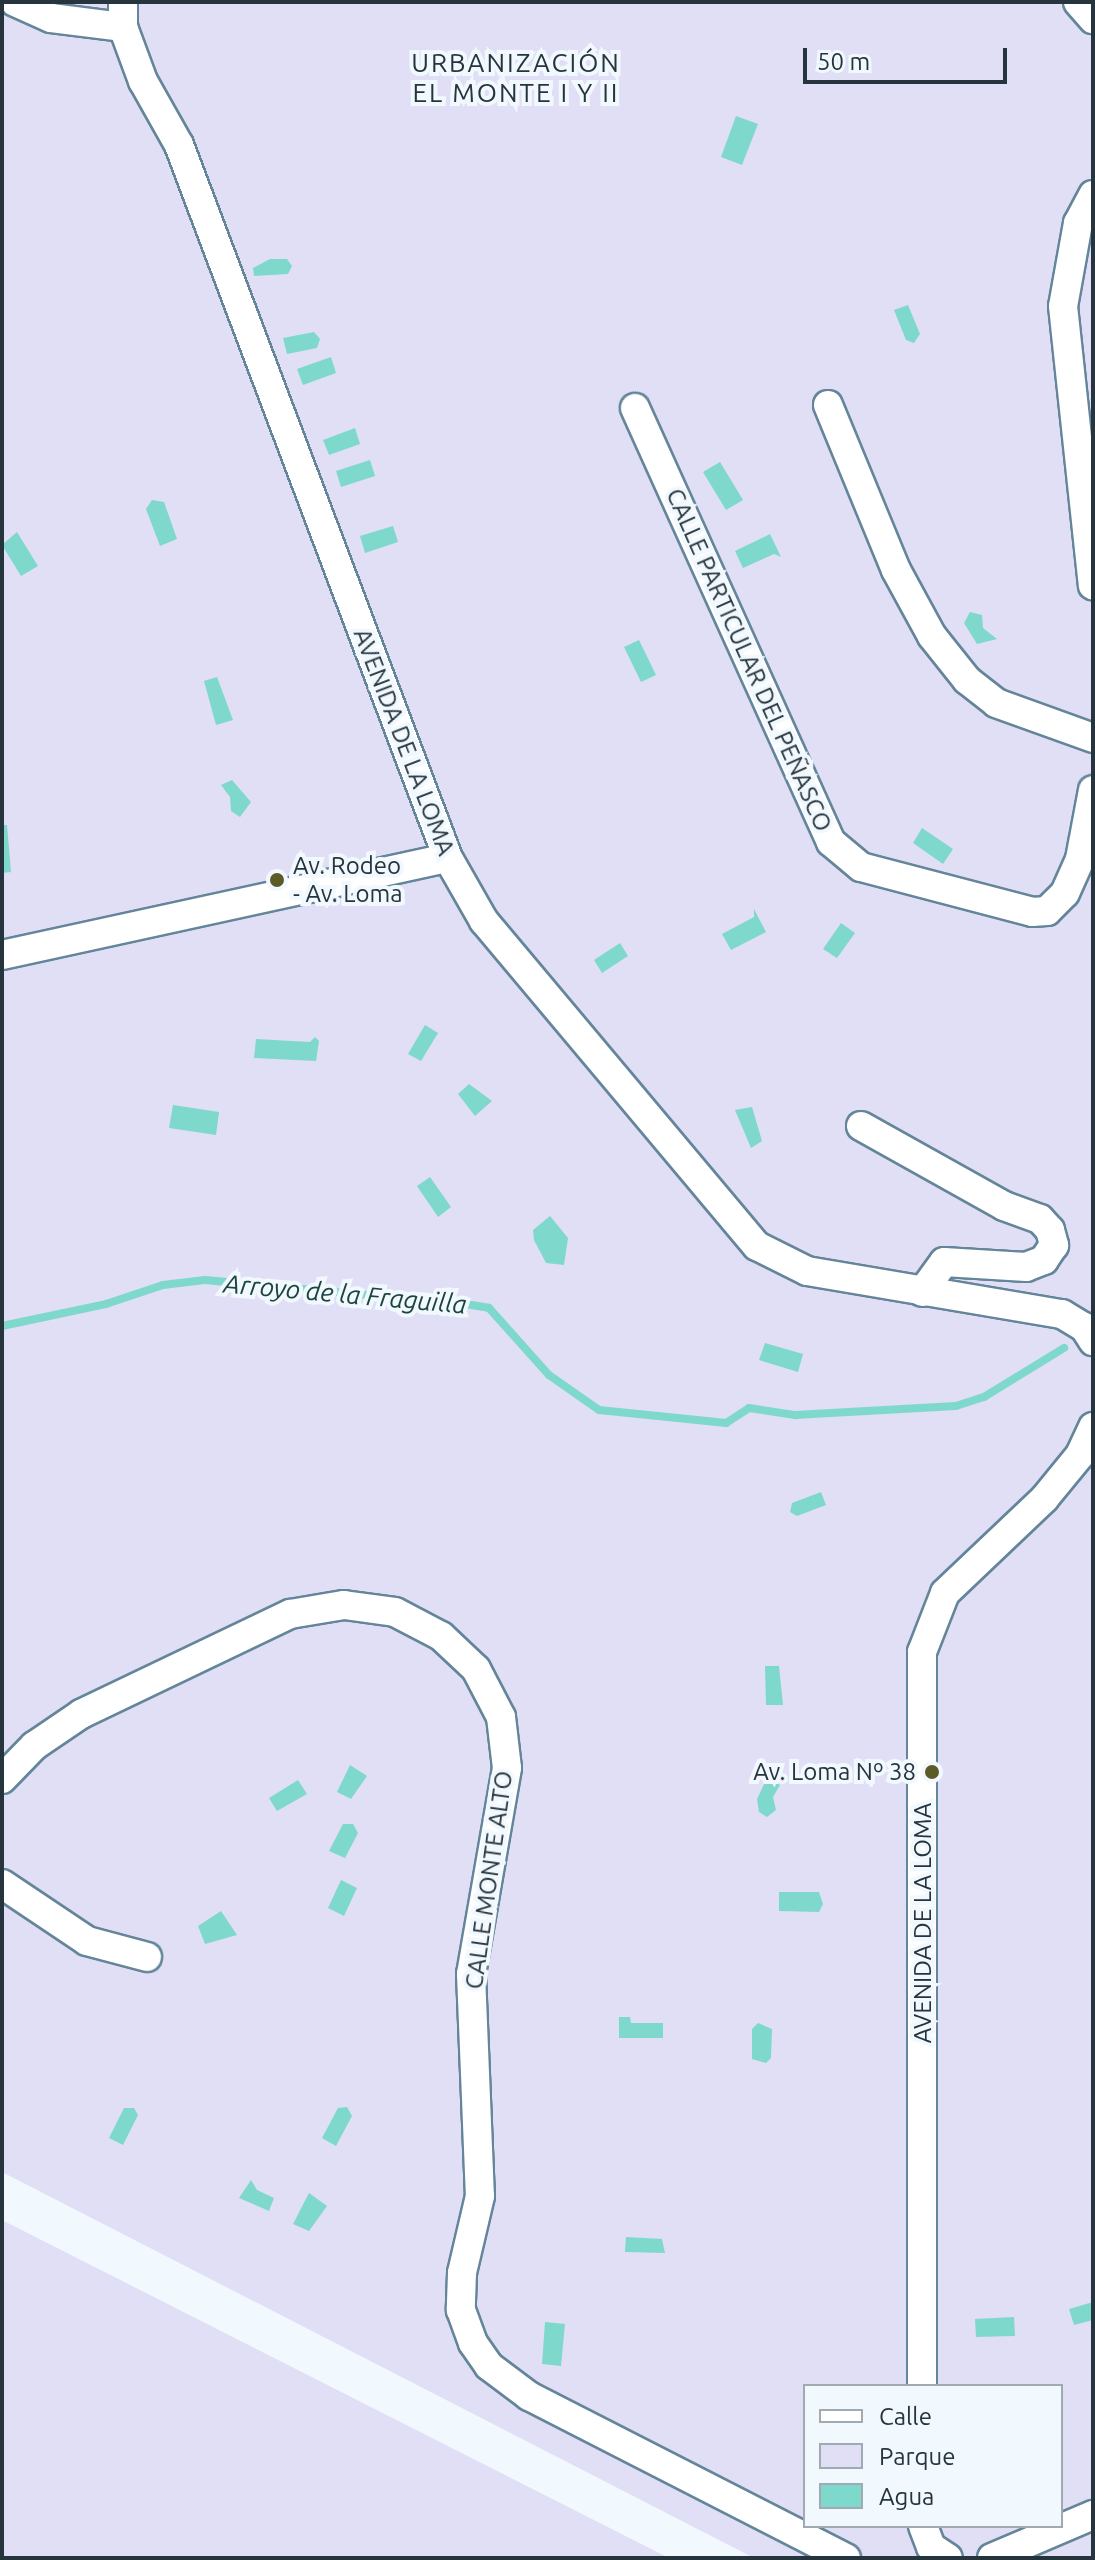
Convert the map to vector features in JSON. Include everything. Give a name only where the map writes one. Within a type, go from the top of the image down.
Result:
[{"type":"street","points":[[15,2],[51,18],[123,15]]},
{"type":"street","points":[[1078,2],[1093,19]]},
{"type":"street","name":"AVENIDA DE LA LOMA","points":[[123,15],[143,81],[179,145],[448,858],[484,921],[757,1246],[807,1271],[1062,1314],[1084,1327],[1093,1341]]},
{"type":"street","points":[[1093,195],[1078,223],[1063,306],[1093,585]]},
{"type":"street","points":[[828,405],[896,570],[932,636],[967,680],[996,703],[1093,738]]},
{"type":"street","name":"CALLE PARTICULAR DEL PEÑASCO","points":[[635,408],[831,842],[861,867],[1032,912],[1047,911],[1065,893],[1080,859],[1093,790]]},
{"type":"street","points":[[2,955],[448,858]]},
{"type":"street","points":[[861,1126],[1004,1206],[1040,1219],[1050,1230],[1054,1245],[1044,1260],[1026,1267],[944,1262],[922,1292]]},
{"type":"street","name":"AVENIDA DE LA LOMA","points":[[922,2384],[922,1652],[945,1593],[1044,1499],[1080,1455],[1093,1427]]},
{"type":"street","name":"CALLE MONTE ALTO","points":[[2,1779],[34,1746],[81,1714],[290,1614],[344,1605],[395,1612],[441,1636],[476,1669],[501,1717],[507,1768],[471,1974],[480,2196],[462,2273],[461,2310],[473,2343],[489,2366],[529,2396],[846,2558]]},
{"type":"street","points":[[2,1884],[87,1941],[147,1957]]},
{"type":"street","points":[[1063,2528],[1093,2515]]},
{"type":"street","points":[[992,2558],[1062,2528]]},
{"type":"green space","points":[[2,2],[1093,2],[1093,2558],[754,2558],[2,2172]]},
{"type":"green space","points":[[2,2220],[669,2558],[2,2558]]},
{"type":"water","points":[[736,116],[758,124],[742,165],[721,157]]},
{"type":"water","points":[[270,259],[287,259],[292,266],[288,274],[254,276],[253,268]]},
{"type":"water","points":[[908,305],[920,334],[914,343],[906,340],[894,310]]},
{"type":"water","points":[[314,332],[320,339],[317,348],[287,354],[283,338]]},
{"type":"water","points":[[331,357],[336,373],[303,385],[297,369]]},
{"type":"water","points":[[355,428],[360,444],[329,455],[323,440]]},
{"type":"water","points":[[370,460],[375,476],[341,487],[336,471]]},
{"type":"water","points":[[720,462],[743,500],[726,510],[703,472]]},
{"type":"water","points":[[152,500],[164,502],[177,539],[160,546],[146,509]]},
{"type":"water","points":[[393,526],[398,542],[365,553],[360,536]]},
{"type":"water","points":[[17,532],[38,566],[21,576],[2,545]]},
{"type":"water","points":[[770,534],[781,557],[774,554],[743,568],[735,551]]},
{"type":"water","points":[[970,612],[982,615],[983,628],[997,639],[977,644],[964,623]]},
{"type":"water","points":[[639,640],[656,675],[641,682],[624,647]]},
{"type":"water","points":[[217,677],[233,720],[216,725],[204,681]]},
{"type":"water","points":[[232,780],[251,802],[240,817],[231,811],[230,797],[221,785]]},
{"type":"water","points":[[2,825],[7,825],[11,872],[2,873]]},
{"type":"water","points":[[922,828],[953,849],[943,864],[913,843]]},
{"type":"water","points":[[754,909],[766,932],[731,950],[722,934],[754,917]]},
{"type":"water","points":[[841,923],[855,933],[837,958],[823,949]]},
{"type":"water","points":[[620,943],[628,956],[602,973],[594,960]]},
{"type":"water","points":[[425,1025],[438,1033],[421,1061],[408,1054]]},
{"type":"water","points":[[315,1037],[319,1041],[316,1061],[254,1058],[256,1039],[310,1042]]},
{"type":"water","points":[[469,1084],[492,1101],[475,1116],[458,1094]]},
{"type":"water","points":[[173,1105],[219,1112],[216,1135],[169,1128]]},
{"type":"water","points":[[752,1107],[762,1141],[751,1148],[735,1110]]},
{"type":"water","points":[[430,1177],[451,1207],[438,1217],[417,1186]]},
{"type":"water","points":[[550,1216],[568,1238],[564,1265],[546,1263],[534,1240],[533,1230]]},
{"type":"water","points":[[765,1343],[803,1354],[798,1372],[759,1360]]},
{"type":"water","points":[[821,1492],[826,1505],[797,1516],[790,1512],[792,1503]]},
{"type":"water","points":[[765,1666],[779,1666],[783,1705],[766,1705]]},
{"type":"water","points":[[350,1765],[367,1776],[351,1799],[337,1792]]},
{"type":"water","points":[[767,1778],[780,1785],[773,1797],[776,1810],[767,1817],[759,1812],[757,1799]]},
{"type":"water","points":[[298,1780],[307,1794],[277,1811],[269,1798]]},
{"type":"water","points":[[343,1824],[353,1824],[358,1833],[345,1858],[329,1851]]},
{"type":"water","points":[[341,1880],[357,1888],[344,1916],[328,1908]]},
{"type":"water","points":[[779,1892],[819,1892],[823,1904],[819,1912],[779,1911]]},
{"type":"water","points":[[221,1911],[237,1935],[205,1944],[198,1926]]},
{"type":"water","points":[[619,2017],[630,2017],[631,2023],[663,2023],[663,2038],[619,2038]]},
{"type":"water","points":[[758,2023],[772,2029],[771,2058],[766,2063],[752,2059],[752,2029]]},
{"type":"water","points":[[347,2107],[352,2116],[336,2146],[322,2138],[338,2108]]},
{"type":"water","points":[[124,2108],[134,2108],[138,2115],[123,2145],[109,2138]]},
{"type":"water","points":[[251,2180],[257,2190],[274,2198],[269,2211],[239,2198]]},
{"type":"water","points":[[309,2193],[327,2206],[309,2231],[293,2224]]},
{"type":"water","points":[[626,2237],[662,2239],[665,2253],[625,2252]]},
{"type":"water","points":[[1093,2302],[1093,2320],[1074,2325],[1069,2309]]},
{"type":"water","points":[[1014,2317],[1015,2336],[976,2337],[975,2319]]},
{"type":"water","points":[[545,2322],[565,2324],[561,2366],[542,2364]]},
{"type":"waterway","name":"Arroyo de la Fraguilla","points":[[2,1326],[106,1304],[163,1285],[205,1280],[459,1303],[489,1308],[549,1375],[599,1410],[726,1423],[749,1408],[795,1415],[956,1406],[984,1397],[1064,1348]]},
{"type":"place","name":"Av. Rodeo - Av. Loma","points":[[277,880]]},
{"type":"place","name":"Av. Loma Nº 38","points":[[932,1772]]},
{"type":"district","name":"URBANIZACIÓN EL MONTE I Y II","points":[[516,78]]}]
